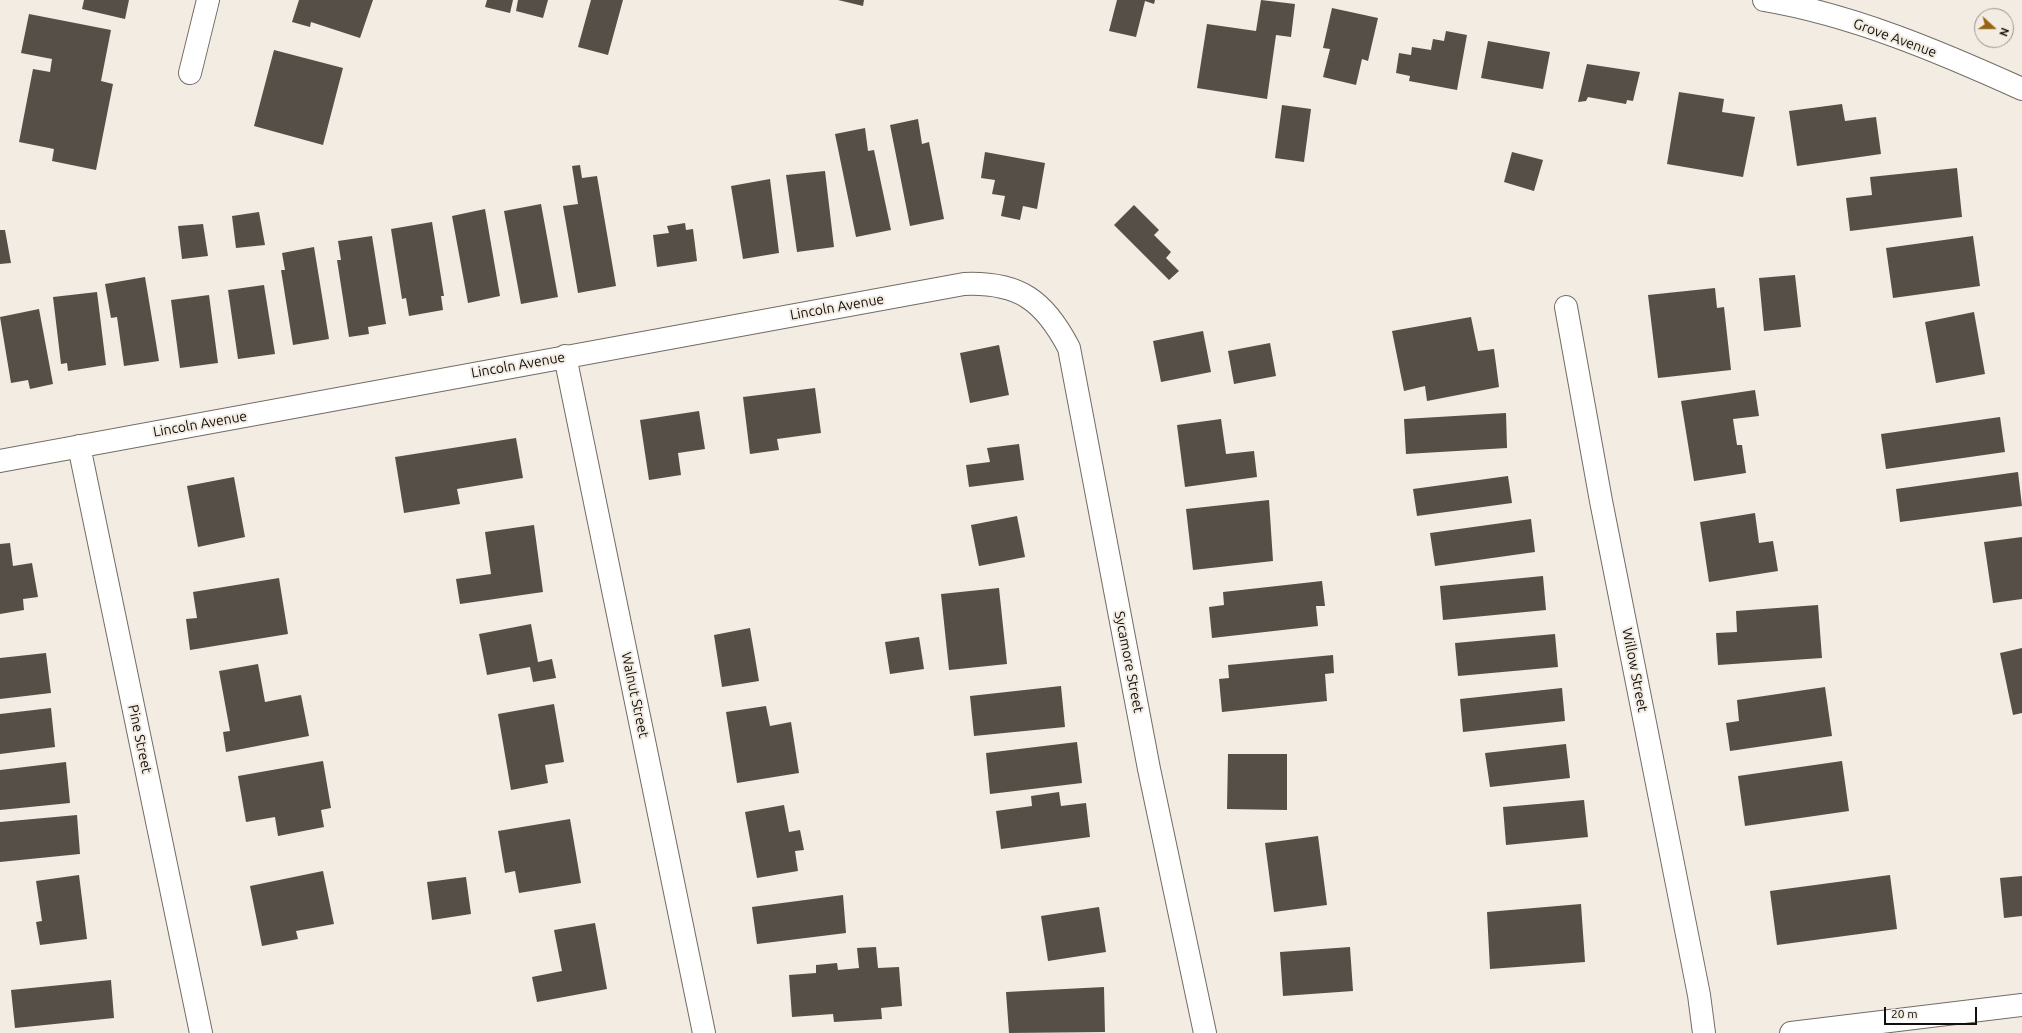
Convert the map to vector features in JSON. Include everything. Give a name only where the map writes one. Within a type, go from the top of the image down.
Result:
[{"type":"street","points":[[190,73],[208,0]]},
{"type":"street","name":"Grove Avenue","points":[[1771,1],[1840,18],[1919,45],[2022,90]]},
{"type":"street","name":"Lincoln Avenue","points":[[0,461],[565,356],[964,284],[985,284],[1011,289],[1035,301]]},
{"type":"street","name":"Sycamore Street","points":[[1035,301],[1057,324],[1069,348],[1149,769],[1205,1033]]},
{"type":"street","name":"Willow Street","points":[[1566,307],[1601,501],[1699,995],[1704,1033]]},
{"type":"street","name":"Walnut Street","points":[[565,356],[704,1033]]},
{"type":"street","name":"Pine Street","points":[[79,446],[201,1033]]},
{"type":"street","points":[[1792,1033],[2022,1006]]},
{"type":"building","points":[[84,0],[129,0],[125,19],[82,9]]},
{"type":"building","points":[[299,0],[373,0],[360,38],[311,22],[310,27],[292,22]]},
{"type":"building","points":[[487,0],[513,0],[510,13],[485,7]]},
{"type":"building","points":[[518,0],[548,0],[543,18],[516,11]]},
{"type":"building","points":[[591,0],[623,0],[608,55],[578,47]]},
{"type":"building","points":[[838,0],[864,0],[863,6]]},
{"type":"building","points":[[1117,0],[1155,0],[1154,4],[1145,1],[1136,37],[1109,31]]},
{"type":"building","points":[[1261,0],[1295,4],[1291,37],[1276,35],[1267,99],[1197,88],[1207,24],[1256,31]]},
{"type":"building","points":[[1332,8],[1378,18],[1368,61],[1362,59],[1356,85],[1323,77],[1330,49],[1323,48]]},
{"type":"building","points":[[29,14],[111,30],[101,81],[113,84],[96,170],[52,161],[54,149],[19,142],[33,69],[50,72],[52,59],[21,53]]},
{"type":"building","points":[[1446,31],[1467,35],[1457,90],[1409,81],[1410,76],[1396,73],[1399,53],[1411,55],[1412,47],[1431,50],[1433,39],[1444,41]]},
{"type":"building","points":[[1488,41],[1550,52],[1543,89],[1481,78]]},
{"type":"building","points":[[274,50],[343,68],[323,145],[254,126]]},
{"type":"building","points":[[1587,64],[1640,72],[1633,101],[1627,100],[1626,104],[1588,97],[1586,101],[1578,102]]},
{"type":"building","points":[[1679,92],[1724,99],[1722,112],[1755,117],[1743,177],[1667,164]]},
{"type":"building","points":[[1842,104],[1845,121],[1876,117],[1881,154],[1797,166],[1789,111]]},
{"type":"building","points":[[1282,105],[1311,109],[1304,162],[1275,158]]},
{"type":"building","points":[[918,119],[922,144],[929,142],[944,219],[910,226],[890,125]]},
{"type":"building","points":[[865,128],[868,151],[874,150],[891,230],[856,237],[835,134]]},
{"type":"building","points":[[985,152],[1045,163],[1037,209],[1023,206],[1020,220],[1001,216],[1005,196],[992,194],[995,180],[981,178]]},
{"type":"building","points":[[1512,152],[1543,160],[1534,191],[1504,182]]},
{"type":"building","points":[[580,165],[582,178],[597,176],[616,286],[578,293],[563,206],[578,204],[572,166]]},
{"type":"building","points":[[1957,168],[1962,217],[1850,231],[1846,198],[1872,195],[1870,177]]},
{"type":"building","points":[[825,171],[834,247],[797,252],[786,175]]},
{"type":"building","points":[[770,179],[779,253],[743,259],[731,186]]},
{"type":"building","points":[[541,204],[558,297],[521,304],[504,211]]},
{"type":"building","points":[[1134,205],[1159,230],[1154,235],[1171,252],[1166,258],[1179,271],[1169,280],[1114,225]]},
{"type":"building","points":[[485,209],[500,296],[468,303],[452,216]]},
{"type":"building","points":[[259,212],[265,245],[236,248],[232,216]]},
{"type":"building","points":[[432,222],[444,296],[441,296],[443,310],[409,316],[406,298],[402,299],[391,229]]},
{"type":"building","points":[[685,223],[686,230],[693,229],[697,261],[657,267],[653,235],[669,233],[667,226]]},
{"type":"building","points":[[203,224],[208,256],[182,259],[178,226]]},
{"type":"building","points":[[0,230],[5,230],[11,263],[0,264]]},
{"type":"building","points":[[372,236],[386,324],[368,327],[369,334],[349,337],[337,260],[341,260],[338,241]]},
{"type":"building","points":[[1973,236],[1980,286],[1893,298],[1886,248]]},
{"type":"building","points":[[314,247],[329,339],[293,345],[281,270],[285,270],[282,253]]},
{"type":"building","points":[[1795,275],[1801,327],[1764,331],[1759,278]]},
{"type":"building","points":[[145,277],[159,361],[124,366],[117,317],[111,318],[105,284]]},
{"type":"building","points":[[264,285],[275,354],[238,359],[228,290]]},
{"type":"building","points":[[1715,288],[1717,308],[1724,307],[1731,370],[1658,378],[1648,295]]},
{"type":"building","points":[[97,292],[106,365],[68,371],[67,363],[61,364],[53,297]]},
{"type":"building","points":[[209,295],[218,363],[180,368],[171,300]]},
{"type":"building","points":[[39,309],[53,384],[30,389],[28,380],[11,383],[0,317]]},
{"type":"building","points":[[1974,312],[1985,374],[1936,383],[1925,322]]},
{"type":"building","points":[[1471,317],[1478,351],[1494,349],[1499,387],[1427,401],[1425,386],[1404,391],[1392,331]]},
{"type":"building","points":[[1203,331],[1211,372],[1161,382],[1153,341]]},
{"type":"building","points":[[1270,343],[1276,376],[1234,384],[1228,351]]},
{"type":"building","points":[[999,345],[1009,395],[970,403],[960,353]]},
{"type":"building","points":[[815,388],[821,433],[777,439],[779,450],[750,454],[743,397]]},
{"type":"building","points":[[1755,390],[1759,416],[1733,419],[1737,445],[1742,445],[1746,473],[1694,481],[1681,401]]},
{"type":"building","points":[[699,411],[705,449],[678,453],[681,475],[649,480],[640,420]]},
{"type":"building","points":[[1506,413],[1507,448],[1406,454],[1404,419]]},
{"type":"building","points":[[2000,417],[2005,452],[1886,469],[1881,434]]},
{"type":"building","points":[[1221,419],[1226,454],[1254,451],[1257,477],[1185,487],[1177,425]]},
{"type":"building","points":[[516,438],[523,478],[457,489],[460,504],[404,513],[395,457]]},
{"type":"building","points":[[1019,444],[1024,480],[969,487],[966,465],[990,462],[987,448]]},
{"type":"building","points":[[2018,472],[2022,506],[1900,522],[1896,489]]},
{"type":"building","points":[[1508,476],[1512,503],[1417,516],[1413,489]]},
{"type":"building","points":[[234,477],[245,537],[198,547],[187,486]]},
{"type":"building","points":[[1269,500],[1273,561],[1193,570],[1186,509]]},
{"type":"building","points":[[1755,513],[1759,543],[1773,541],[1778,571],[1709,582],[1700,522]]},
{"type":"building","points":[[1017,516],[1025,557],[979,566],[971,525]]},
{"type":"building","points":[[1531,519],[1535,552],[1435,566],[1430,533]]},
{"type":"building","points":[[534,525],[543,592],[460,604],[456,579],[491,574],[485,532]]},
{"type":"building","points":[[2022,537],[2022,599],[1993,603],[1984,542]]},
{"type":"building","points":[[10,543],[13,566],[32,563],[38,597],[23,599],[24,610],[0,614],[0,544]]},
{"type":"building","points":[[1543,576],[1546,610],[1443,620],[1440,586]]},
{"type":"building","points":[[279,578],[288,634],[190,650],[186,619],[197,618],[193,592]]},
{"type":"building","points":[[1322,581],[1325,606],[1316,606],[1318,626],[1212,638],[1209,607],[1224,605],[1223,592]]},
{"type":"building","points":[[999,588],[1007,664],[949,670],[941,594]]},
{"type":"building","points":[[1818,605],[1822,658],[1718,665],[1716,633],[1737,632],[1736,611]]},
{"type":"building","points":[[531,624],[538,662],[552,659],[556,678],[533,682],[530,667],[487,675],[479,634]]},
{"type":"building","points":[[750,628],[759,681],[722,687],[714,635]]},
{"type":"building","points":[[1555,634],[1558,667],[1458,676],[1455,643]]},
{"type":"building","points":[[919,637],[924,669],[890,674],[885,642]]},
{"type":"building","points":[[2022,648],[2022,713],[2013,715],[2000,653]]},
{"type":"building","points":[[46,653],[51,693],[0,699],[0,658]]},
{"type":"building","points":[[1333,655],[1334,673],[1325,674],[1327,701],[1222,712],[1219,679],[1229,678],[1228,665]]},
{"type":"building","points":[[258,664],[265,702],[301,695],[309,736],[226,752],[223,732],[230,731],[219,671]]},
{"type":"building","points":[[1061,686],[1065,727],[974,736],[970,696]]},
{"type":"building","points":[[1825,687],[1832,736],[1730,751],[1726,723],[1739,721],[1737,700]]},
{"type":"building","points":[[1562,688],[1565,721],[1463,732],[1460,699]]},
{"type":"building","points":[[554,704],[564,762],[545,765],[548,783],[511,790],[498,714]]},
{"type":"building","points":[[766,706],[770,726],[791,722],[799,773],[737,783],[726,712]]},
{"type":"building","points":[[51,708],[55,747],[0,754],[0,714]]},
{"type":"building","points":[[1077,742],[1082,783],[990,794],[986,753]]},
{"type":"building","points":[[1566,744],[1570,778],[1490,787],[1485,753]]},
{"type":"building","points":[[1228,754],[1287,754],[1287,810],[1227,809]]},
{"type":"building","points":[[323,761],[331,808],[321,810],[324,827],[278,836],[275,817],[246,822],[238,776]]},
{"type":"building","points":[[1842,761],[1849,811],[1745,826],[1738,776]]},
{"type":"building","points":[[66,762],[70,803],[0,810],[0,770]]},
{"type":"building","points":[[1059,792],[1061,806],[1086,803],[1090,837],[1001,849],[996,811],[1032,806],[1031,796]]},
{"type":"building","points":[[1584,800],[1588,837],[1506,845],[1503,807]]},
{"type":"building","points":[[784,805],[789,832],[800,830],[804,850],[795,851],[798,871],[757,878],[745,812]]},
{"type":"building","points":[[77,815],[80,854],[0,862],[0,822]]},
{"type":"building","points":[[570,819],[581,883],[519,893],[515,871],[505,873],[498,831]]},
{"type":"building","points":[[1318,836],[1327,905],[1274,912],[1265,843]]},
{"type":"building","points":[[323,871],[334,924],[296,931],[298,939],[262,946],[250,886]]},
{"type":"building","points":[[79,875],[87,939],[40,945],[36,922],[42,921],[36,881]]},
{"type":"building","points":[[1890,875],[1897,929],[1777,945],[1770,891]]},
{"type":"building","points":[[2022,876],[2022,916],[2004,918],[2000,878]]},
{"type":"building","points":[[466,877],[471,914],[432,920],[427,882]]},
{"type":"building","points":[[843,895],[846,933],[757,944],[752,907]]},
{"type":"building","points":[[1581,904],[1585,962],[1490,969],[1487,912]]},
{"type":"building","points":[[1099,907],[1106,952],[1048,961],[1041,916]]},
{"type":"building","points":[[595,923],[607,989],[537,1002],[532,977],[562,971],[554,930]]},
{"type":"building","points":[[876,947],[878,968],[899,967],[902,1006],[881,1008],[882,1019],[834,1022],[833,1014],[792,1017],[789,975],[816,973],[816,965],[837,963],[838,970],[859,968],[857,948]]},
{"type":"building","points":[[1350,947],[1353,991],[1283,996],[1280,952]]},
{"type":"building","points":[[111,980],[114,1018],[15,1028],[11,990]]},
{"type":"building","points":[[1104,987],[1105,1032],[1009,1033],[1006,992]]}]
